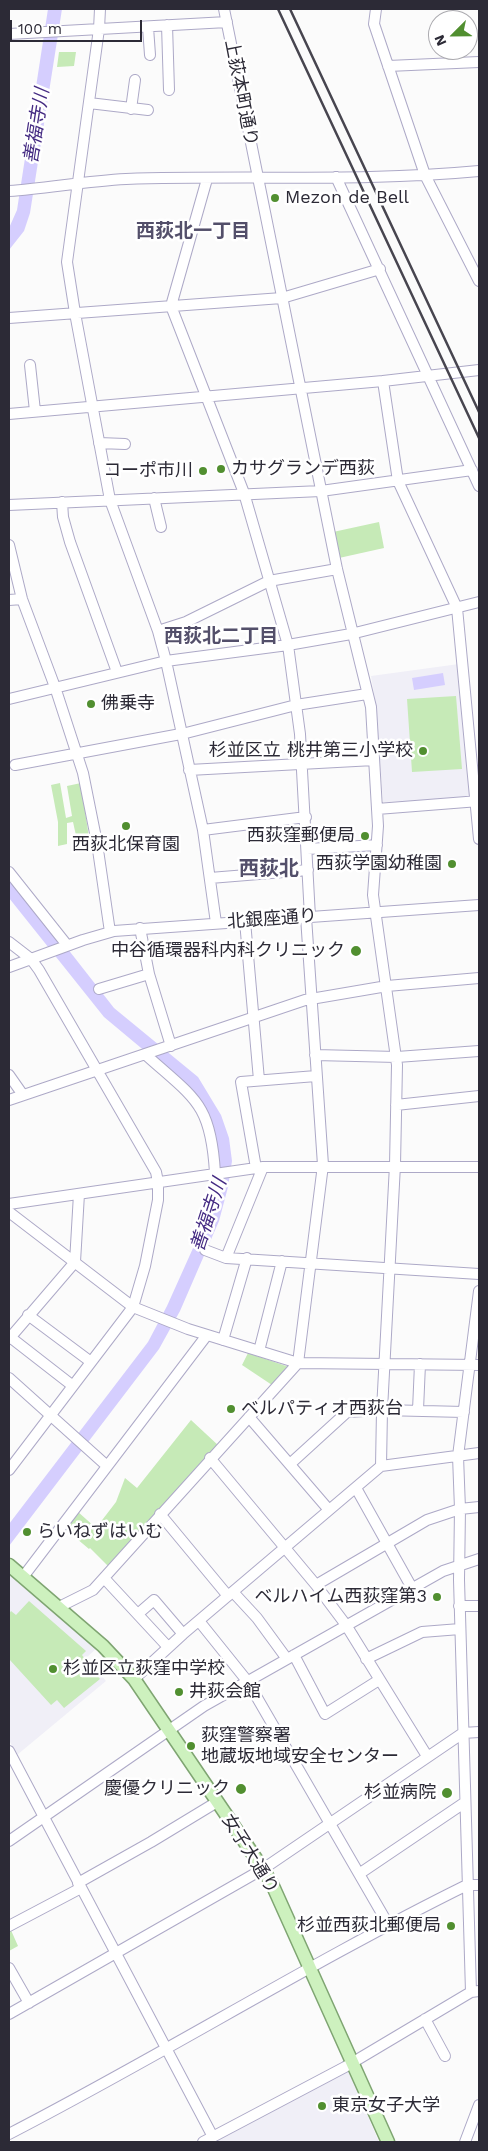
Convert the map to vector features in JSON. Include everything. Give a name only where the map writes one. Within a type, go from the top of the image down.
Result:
[{"type":"main road","name":"女子大通り","points":[[9,1565],[103,1646],[134,1679],[263,1869],[272,1884],[388,2142]]},
{"type":"street","points":[[100,9],[99,29],[67,262],[74,313],[110,500],[158,631],[166,661],[203,830],[216,923]]},
{"type":"street","name":"上荻本町通り","points":[[224,9],[337,569],[351,634],[371,708],[377,808],[377,845],[373,895],[388,986],[397,1057],[395,1165],[382,1410],[381,1466]]},
{"type":"street","points":[[376,9],[374,24],[425,175],[479,281]]},
{"type":"street","points":[[9,34],[226,22]]},
{"type":"street","points":[[148,26],[150,55]]},
{"type":"street","points":[[167,26],[169,90]]},
{"type":"street","points":[[388,66],[479,62]]},
{"type":"street","points":[[131,109],[135,80]]},
{"type":"street","points":[[89,103],[148,110]]},
{"type":"street","points":[[9,191],[124,179],[425,175],[479,171]]},
{"type":"street","points":[[336,177],[430,376],[479,486]]},
{"type":"street","points":[[59,1607],[94,1590],[210,1458],[298,1363],[323,1166],[316,1076],[308,917],[306,817],[296,705],[288,645],[244,493],[171,306],[207,179]]},
{"type":"street","points":[[9,318],[282,298],[380,269]]},
{"type":"street","points":[[30,365],[35,411]]},
{"type":"street","points":[[9,414],[383,381],[479,370]]},
{"type":"street","points":[[383,381],[398,481],[457,608],[477,802],[479,839]]},
{"type":"street","points":[[99,443],[125,444]]},
{"type":"street","points":[[9,505],[321,491],[472,470]]},
{"type":"street","points":[[154,498],[161,527]]},
{"type":"street","points":[[62,502],[63,517],[70,542],[117,672]]},
{"type":"street","points":[[9,545],[22,599],[55,686],[87,791],[110,932]]},
{"type":"street","points":[[158,631],[186,622],[269,581],[337,569]]},
{"type":"street","points":[[9,600],[22,599]]},
{"type":"street","points":[[9,700],[55,686],[166,661],[288,645],[351,634],[479,602]]},
{"type":"street","points":[[15,765],[182,734],[296,705],[367,694]]},
{"type":"street","points":[[189,770],[374,760]]},
{"type":"street","points":[[377,808],[477,802]]},
{"type":"street","points":[[203,830],[306,817]]},
{"type":"street","points":[[307,849],[377,845]]},
{"type":"street","points":[[210,878],[308,870]]},
{"type":"street","points":[[9,872],[66,946]]},
{"type":"street","name":"北銀座通り","points":[[9,967],[110,932],[140,928],[479,906]]},
{"type":"street","points":[[245,921],[259,1080]]},
{"type":"street","points":[[140,928],[167,1048]]},
{"type":"street","points":[[9,942],[31,959],[156,1172],[158,1182],[158,1200],[145,1266],[133,1306],[9,1470]]},
{"type":"street","points":[[100,989],[149,974]]},
{"type":"street","points":[[9,1100],[167,1048],[253,1017],[313,999],[388,986],[479,978]]},
{"type":"street","points":[[315,1055],[397,1057],[479,1051]]},
{"type":"street","points":[[148,1054],[181,1084],[201,1108],[208,1124],[221,1173]]},
{"type":"street","points":[[9,1075],[23,1095]]},
{"type":"street","points":[[226,1258],[259,1167],[241,1082],[316,1076]]},
{"type":"street","points":[[396,1104],[479,1096]]},
{"type":"street","points":[[9,1204],[259,1167],[395,1165],[479,1167]]},
{"type":"street","points":[[73,1386],[9,1338],[75,1262],[79,1194]]},
{"type":"street","points":[[9,1212],[133,1306],[170,1322],[222,1340],[298,1363],[475,1365]]},
{"type":"street","points":[[205,1250],[226,1258],[479,1274]]},
{"type":"street","points":[[222,1340],[247,1258]]},
{"type":"street","points":[[258,1351],[282,1261]]},
{"type":"street","points":[[202,2142],[352,2063],[475,1991],[467,1885],[464,1803],[458,1456],[464,1412],[475,1365],[479,1291]]},
{"type":"street","points":[[28,1315],[92,1362]]},
{"type":"street","points":[[23,1577],[207,1335]]},
{"type":"street","points":[[418,1410],[420,1364]]},
{"type":"street","points":[[9,1378],[107,1466]]},
{"type":"street","points":[[290,1464],[347,1412],[418,1410],[464,1412]]},
{"type":"street","points":[[249,1417],[329,1510]]},
{"type":"street","points":[[134,1679],[183,1634],[381,1466],[479,1453]]},
{"type":"street","points":[[210,1458],[316,1585],[346,1625],[427,1756]]},
{"type":"street","points":[[356,1488],[412,1588]]},
{"type":"street","points":[[316,1585],[426,1520],[460,1509],[479,1507]]},
{"type":"street","points":[[160,1514],[230,1594],[257,1618],[291,1657],[325,1714],[379,1680]]},
{"type":"street","points":[[9,1841],[169,1730],[248,1682],[412,1588],[460,1563],[479,1558]]},
{"type":"street","points":[[104,1578],[139,1613],[168,1648]]},
{"type":"street","points":[[139,1613],[154,1600],[183,1634]]},
{"type":"street","points":[[460,1606],[479,1606]]},
{"type":"street","points":[[199,1621],[248,1682],[388,1924]]},
{"type":"street","points":[[366,1658],[422,1632],[460,1629]]},
{"type":"street","points":[[9,2014],[263,1869],[463,1733],[479,1732]]},
{"type":"street","points":[[9,1751],[213,2137]]},
{"type":"street","points":[[9,1926],[217,1802]]},
{"type":"street","points":[[359,1874],[464,1803]]},
{"type":"street","points":[[9,2134],[166,2049],[388,1924],[467,1885],[479,1885]]},
{"type":"street","points":[[9,1968],[29,2003]]},
{"type":"street","points":[[426,2020],[445,2056]]},
{"type":"street","points":[[465,2142],[479,2105]]},
{"type":"shaded area","name":"杉並区立 桃井第三小学校","points":[[459,664],[471,797],[468,800],[383,802],[376,705],[371,676]]},
{"type":"shaded area","name":"杉並区立荻窪中学校","points":[[9,1575],[96,1649],[87,1657],[106,1681],[17,1755],[9,1740]]},
{"type":"shaded area","name":"東京女子大学","points":[[348,2070],[379,2142],[212,2142]]},
{"type":"green space","points":[[59,52],[76,52],[74,66],[57,67]]},
{"type":"green space","points":[[379,522],[384,548],[339,558],[333,532]]},
{"type":"green space","points":[[456,696],[462,769],[412,772],[407,699]]},
{"type":"green space","points":[[60,783],[66,818],[72,816],[67,786],[81,783],[89,838],[77,840],[73,822],[67,823],[67,844],[58,846],[58,822],[51,785]]},
{"type":"green space","points":[[248,1353],[289,1367],[272,1385],[242,1365]]},
{"type":"green space","points":[[191,1420],[219,1446],[109,1567],[90,1548],[64,1528],[77,1511],[96,1528],[116,1502],[125,1478],[137,1488]]},
{"type":"green space","points":[[29,1601],[86,1651],[82,1655],[100,1679],[64,1708],[57,1700],[51,1705],[9,1659],[9,1614],[11,1611],[16,1615]]},
{"type":"green space","points":[[9,1929],[18,1946],[9,1951]]},
{"type":"water","name":"善福寺川","points":[[48,9],[62,9],[30,213],[24,231],[9,250],[9,228],[17,210]]},
{"type":"water","points":[[443,673],[445,685],[414,690],[412,678]]},
{"type":"water","name":"善福寺川","points":[[9,878],[31,902],[114,1008],[198,1077],[221,1115],[229,1138],[232,1161],[228,1187],[219,1221],[180,1311],[159,1349],[9,1546],[9,1524],[148,1342],[167,1306],[207,1217],[218,1162],[189,1088],[104,1017],[9,898]]},
{"type":"railway","points":[[278,9],[479,438]]},
{"type":"railway","points":[[290,9],[479,412]]},
{"type":"place","name":"Mezon de Bell","points":[[275,198]]},
{"type":"place","name":"カサグランデ西荻","points":[[221,469]]},
{"type":"place","name":"コーポ市川","points":[[203,471]]},
{"type":"place","name":"佛乗寺","points":[[91,704]]},
{"type":"place","name":"杉並区立 桃井第三小学校","points":[[423,751]]},
{"type":"place","name":"西荻北保育園","points":[[126,826]]},
{"type":"place","name":"西荻窪郵便局","points":[[365,836]]},
{"type":"place","name":"西荻学園幼稚園","points":[[452,864]]},
{"type":"place","name":"中谷循環器科内科クリニック","points":[[356,951]]},
{"type":"place","name":"ベルパティオ西荻台","points":[[231,1409]]},
{"type":"place","name":"らいねずはいむ","points":[[27,1532]]},
{"type":"place","name":"ベルハイム西荻窪第3","points":[[437,1597]]},
{"type":"place","name":"杉並区立荻窪中学校","points":[[53,1669]]},
{"type":"place","name":"井荻会館","points":[[179,1692]]},
{"type":"place","name":"荻窪警察署 地蔵坂地域安全センター","points":[[191,1746]]},
{"type":"place","name":"慶優クリニック","points":[[241,1789]]},
{"type":"place","name":"杉並病院","points":[[447,1793]]},
{"type":"place","name":"杉並西荻北郵便局","points":[[451,1926]]},
{"type":"place","name":"東京女子大学","points":[[322,2106]]},
{"type":"district","name":"西荻北一丁目","points":[[193,231]]},
{"type":"district","name":"西荻北二丁目","points":[[221,636]]},
{"type":"district","name":"西荻北","points":[[269,869]]}]
